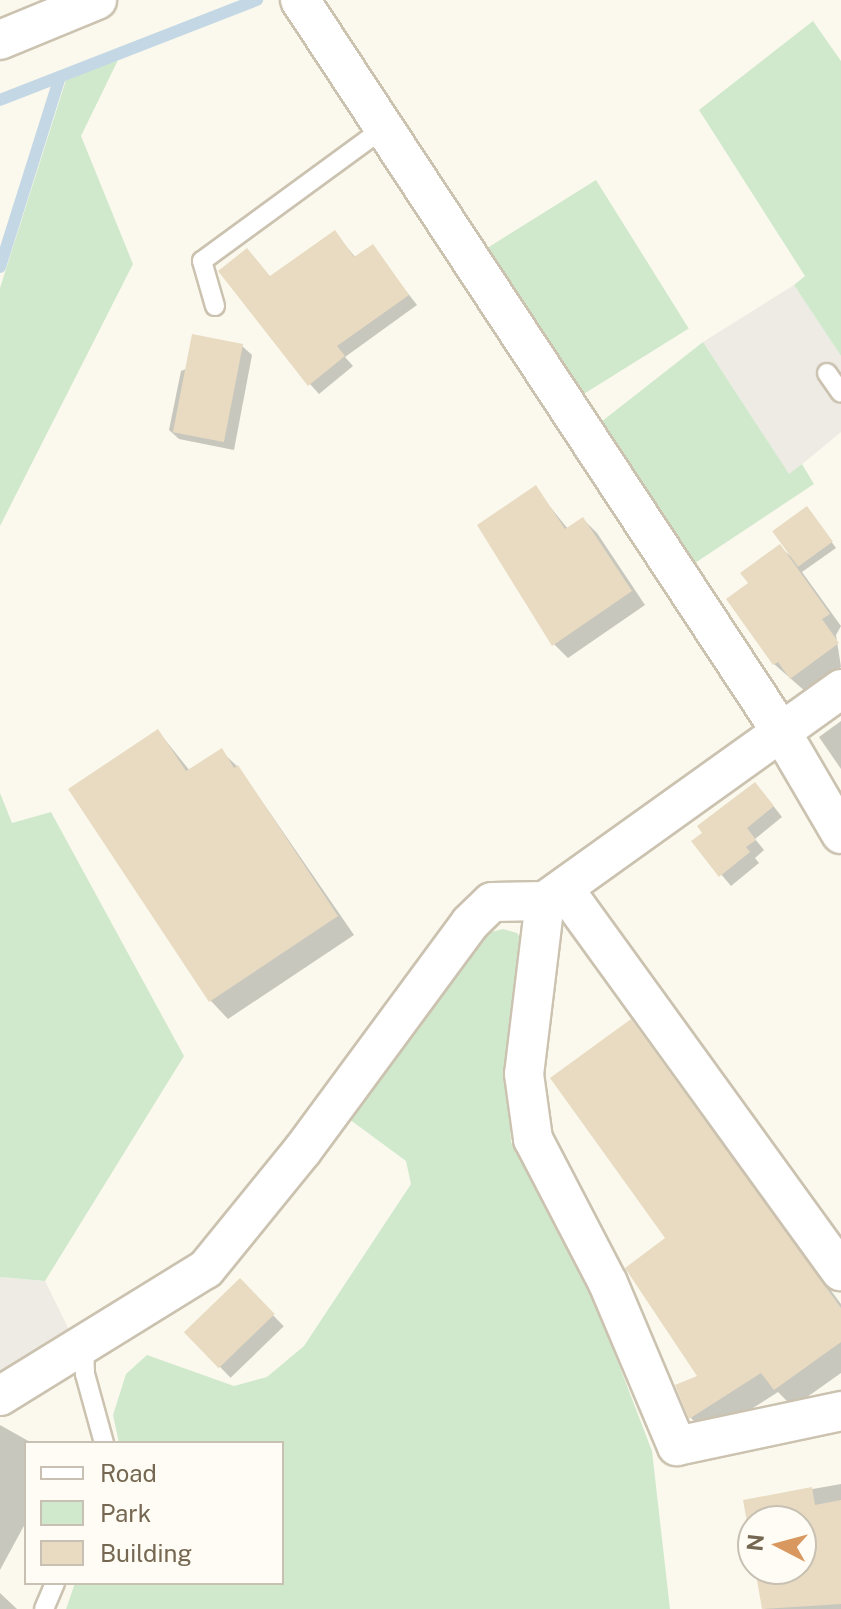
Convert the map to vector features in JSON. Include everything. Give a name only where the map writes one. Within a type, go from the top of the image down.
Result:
[{"type":"street","points":[[0,40],[97,0]]},
{"type":"street","points":[[300,0],[782,733],[841,834]]},
{"type":"street","points":[[0,1396],[206,1269],[302,1151],[470,923],[492,902],[554,895],[841,689]]},
{"type":"street","points":[[554,895],[841,1271]]},
{"type":"street","points":[[554,895],[524,1074],[533,1139],[608,1283],[677,1446],[841,1411]]},
{"type":"lane","points":[[215,306],[202,261],[384,128]]},
{"type":"lane","points":[[827,373],[841,393]]},
{"type":"lane","points":[[84,1345],[85,1374],[103,1441]]},
{"type":"lane","points":[[44,1609],[54,1585]]},
{"type":"shaded area","points":[[794,285],[841,356],[841,432],[789,475],[703,342]]},
{"type":"shaded area","points":[[0,1277],[45,1281],[74,1340],[0,1384]]},
{"type":"green space","points":[[813,21],[841,61],[841,356],[794,285],[805,276],[699,110]]},
{"type":"green space","points":[[118,60],[81,136],[133,264],[0,526],[0,288],[66,80]]},
{"type":"green space","points":[[596,180],[689,328],[578,398],[485,249]]},
{"type":"green space","points":[[703,342],[789,474],[802,464],[814,484],[695,563],[601,422]]},
{"type":"green space","points":[[0,793],[12,823],[51,812],[184,1056],[45,1281],[0,1277]]},
{"type":"green space","points":[[503,929],[517,933],[525,944],[507,1074],[511,1142],[588,1284],[652,1451],[670,1609],[66,1609],[74,1585],[284,1585],[284,1441],[119,1441],[113,1415],[126,1374],[147,1355],[234,1386],[267,1377],[304,1346],[411,1184],[406,1161],[349,1119],[347,1108],[479,935]]},
{"type":"building","points":[[335,230],[354,257],[373,244],[409,295],[337,346],[345,356],[308,386],[218,271],[247,248],[270,276]]},
{"type":"building","points":[[192,334],[243,344],[224,442],[173,432]]},
{"type":"building","points":[[536,485],[565,529],[583,517],[632,591],[552,646],[477,525]]},
{"type":"building","points":[[807,506],[833,542],[798,567],[772,531]]},
{"type":"building","points":[[780,544],[830,614],[822,619],[839,643],[790,679],[778,662],[773,665],[726,599],[748,583],[740,573]]},
{"type":"building","points":[[158,729],[186,771],[222,748],[234,768],[238,765],[338,916],[209,1002],[68,789]]},
{"type":"building","points":[[755,782],[774,806],[747,828],[756,840],[746,847],[750,852],[719,877],[691,841],[702,833],[697,826]]},
{"type":"building","points":[[631,1019],[841,1308],[841,1342],[774,1390],[761,1373],[689,1419],[675,1385],[697,1376],[625,1268],[665,1238],[550,1078]]},
{"type":"building","points":[[240,1278],[275,1314],[219,1368],[184,1332]]},
{"type":"building","points":[[812,1487],[815,1505],[744,1505],[743,1500]]},
{"type":"building","points":[[841,1500],[841,1604],[762,1609],[758,1585],[817,1585],[815,1505]]},
{"type":"waterway","points":[[0,100],[257,0]]},
{"type":"waterway","points":[[0,267],[60,77]]}]
